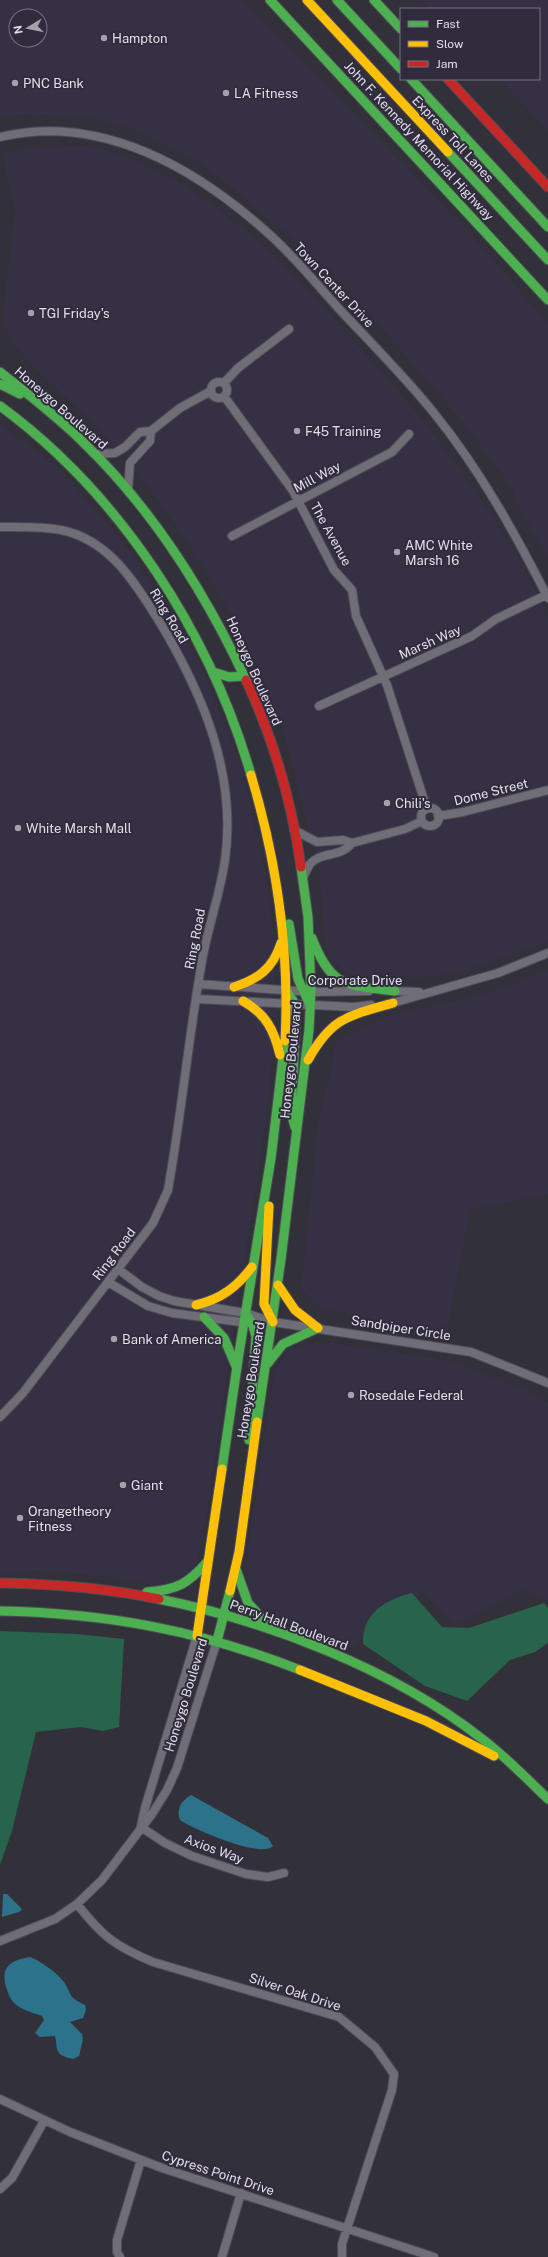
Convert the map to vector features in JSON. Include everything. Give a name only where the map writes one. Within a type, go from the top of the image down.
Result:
[{"type":"main road","name":"John F. Kennedy Memorial Highway","points":[[270,0],[548,300]]},
{"type":"main road","name":"Express Toll Lanes","points":[[307,0],[548,260]]},
{"type":"main road","points":[[337,0],[400,68]]},
{"type":"main road","points":[[374,0],[400,28]]},
{"type":"main road","name":"Express Toll Lanes","points":[[412,80],[548,227]]},
{"type":"main road","points":[[449,80],[548,187]]},
{"type":"main road","points":[[0,363],[22,389]]},
{"type":"main road","name":"Honeygo Boulevard","points":[[0,372],[22,389],[96,454],[163,535],[208,603],[244,676],[268,735],[294,830],[303,878],[307,926],[307,992]]},
{"type":"main road","points":[[0,384],[35,402]]},
{"type":"main road","name":"Honeygo Boulevard","points":[[0,406],[53,450],[89,488],[133,540],[176,602],[213,672],[239,733],[252,770],[269,834],[283,935],[287,991]]},
{"type":"main road","points":[[213,672],[229,677],[244,676]]},
{"type":"main road","points":[[274,867],[288,921],[298,979],[307,992],[310,1005]]},
{"type":"main road","points":[[307,926],[327,970],[352,984],[395,991]]},
{"type":"main road","points":[[234,987],[249,983],[267,972],[277,956],[283,935]]},
{"type":"main road","points":[[287,991],[296,1017],[292,1112],[297,1135]]},
{"type":"main road","points":[[243,1001],[263,1013],[272,1028],[282,1065]]},
{"type":"main road","points":[[305,1066],[317,1043],[334,1022],[342,1018],[393,1003]]},
{"type":"main road","name":"Honeygo Boulevard","points":[[197,1636],[237,1369],[247,1320],[291,1004]]},
{"type":"main road","name":"Honeygo Boulevard","points":[[217,1641],[236,1567],[273,1322],[297,1135],[310,1005]]},
{"type":"main road","points":[[273,1322],[264,1304],[274,1131]]},
{"type":"main road","points":[[196,1305],[227,1295],[243,1280],[254,1263]]},
{"type":"main road","points":[[278,1285],[297,1315],[318,1328]]},
{"type":"main road","points":[[204,1317],[224,1338],[237,1369]]},
{"type":"main road","points":[[247,1320],[256,1336],[249,1426],[251,1460]]},
{"type":"main road","points":[[265,1367],[281,1345],[292,1337],[318,1328]]},
{"type":"main road","points":[[134,1593],[166,1591],[184,1586],[209,1560]]},
{"type":"main road","points":[[236,1567],[248,1603],[275,1632]]},
{"type":"main road","name":"Perry Hall Boulevard","points":[[2,1582],[72,1586],[134,1593],[201,1608],[275,1632],[350,1661],[424,1700],[470,1730],[499,1752],[548,1798]]},
{"type":"main road","name":"Perry Hall Boulevard","points":[[0,1611],[48,1611],[89,1616],[217,1641],[309,1672],[443,1728],[496,1757],[533,1785]]},
{"type":"street","name":"Town Center Drive","points":[[0,137],[22,133],[64,130],[114,139],[166,162],[238,208],[270,235],[434,413],[484,483],[547,596]]},
{"type":"street","points":[[224,383],[238,368],[289,329]]},
{"type":"street","points":[[96,454],[115,453],[125,448],[140,432],[151,431],[180,408],[211,391],[215,382],[224,383]]},
{"type":"street","points":[[211,391],[216,398],[224,396],[227,389],[224,383]]},
{"type":"street","name":"The Avenue","points":[[224,396],[299,501],[334,570],[352,590],[356,616],[383,676],[428,809]]},
{"type":"street","points":[[128,491],[130,463],[150,441],[151,431]]},
{"type":"street","name":"Mill Way","points":[[232,536],[392,452],[409,434]]},
{"type":"street","name":"Ring Road","points":[[0,527],[44,528],[63,531],[84,538],[106,552],[125,571],[145,599],[164,630],[200,699],[212,726],[219,753],[226,799],[227,832],[223,871],[207,935],[198,984],[168,1190],[152,1222],[118,1269],[27,1388],[0,1417]]},
{"type":"street","name":"Marsh Way","points":[[319,706],[472,636],[496,619],[547,596]]},
{"type":"street","name":"Dome Street","points":[[438,816],[463,812],[548,790]]},
{"type":"street","points":[[428,809],[433,809],[438,816],[438,821],[431,826],[426,825],[422,821],[422,814],[428,809]]},
{"type":"street","points":[[294,830],[317,842],[344,840],[352,843],[405,829],[422,821]]},
{"type":"street","points":[[303,878],[310,863],[321,857],[346,851],[352,843]]},
{"type":"street","name":"Corporate Drive","points":[[310,1005],[353,1007],[393,1003],[498,973],[548,954]]},
{"type":"street","points":[[198,984],[287,991]]},
{"type":"street","name":"Corporate Drive","points":[[287,991],[395,991],[424,993]]},
{"type":"street","points":[[197,999],[310,1005]]},
{"type":"street","points":[[118,1269],[142,1287],[159,1296],[247,1320]]},
{"type":"street","points":[[108,1282],[148,1306],[172,1313],[273,1322]]},
{"type":"street","name":"Sandpiper Circle","points":[[247,1320],[318,1328],[471,1352],[548,1383]]},
{"type":"street","name":"Honeygo Boulevard","points":[[141,1827],[145,1808],[197,1636]]},
{"type":"street","name":"Honeygo Boulevard","points":[[0,1941],[55,1919],[77,1904],[102,1880],[141,1827],[167,1790],[177,1768],[217,1641]]},
{"type":"street","name":"Axios Way","points":[[141,1827],[165,1843],[192,1856],[246,1874],[268,1877],[284,1873]]},
{"type":"street","name":"Silver Oak Drive","points":[[77,1904],[92,1924],[110,1941],[133,1953],[154,1962],[339,2017],[375,2047],[394,2074],[392,2090],[349,2228],[342,2244],[342,2257]]},
{"type":"street","name":"Cypress Point Drive","points":[[0,2099],[44,2121],[141,2160],[434,2257]]},
{"type":"street","points":[[0,2189],[12,2178],[44,2121]]},
{"type":"street","points":[[120,2257],[117,2252],[117,2240],[141,2160]]},
{"type":"street","points":[[222,2257],[241,2193]]},
{"type":"shaded area","points":[[0,0],[242,0],[459,221],[548,323],[548,559],[512,494],[515,492],[466,426],[342,282],[239,193],[198,161],[135,129],[91,118],[26,114],[0,117]]},
{"type":"shaded area","points":[[421,0],[548,0],[548,131],[501,80],[540,80],[540,8],[429,8]]},
{"type":"shaded area","points":[[53,145],[89,146],[114,152],[140,164],[176,181],[214,206],[262,243],[316,298],[419,415],[472,486],[520,560],[548,617],[548,941],[484,965],[447,975],[421,978],[368,977],[350,974],[343,970],[328,955],[324,940],[319,871],[289,750],[264,679],[227,607],[190,546],[137,471],[92,422],[33,367],[17,348],[2,323],[15,208],[2,153]]},
{"type":"shaded area","name":"White Marsh Mall","points":[[0,424],[62,471],[130,551],[202,667],[241,766],[265,871],[275,941],[271,1085],[201,1551],[192,1572],[174,1583],[159,1586],[119,1578],[41,1571],[0,1572]]},
{"type":"shaded area","points":[[548,970],[548,1194],[470,1210],[446,1335],[318,1307],[301,1289],[318,1122],[337,1041],[393,1014],[487,994]]},
{"type":"shaded area","points":[[314,1343],[333,1343],[446,1360],[522,1388],[548,1402],[548,1601],[523,1590],[455,1625],[423,1593],[352,1648],[273,1616],[260,1607],[249,1592],[245,1569],[274,1372],[288,1350]]},
{"type":"green space","points":[[412,1593],[442,1627],[469,1628],[544,1603],[548,1608],[548,1643],[535,1652],[510,1660],[467,1701],[425,1686],[363,1644],[366,1624],[371,1616],[384,1604]]},
{"type":"green space","points":[[0,1631],[77,1634],[124,1639],[119,1727],[103,1731],[81,1727],[36,1732],[12,1831],[0,1865]]},
{"type":"water","points":[[191,1795],[268,1838],[273,1846],[266,1849],[255,1849],[242,1846],[212,1836],[180,1820],[180,1806],[184,1800]]},
{"type":"water","points":[[3,1894],[7,1894],[22,1909],[19,1912],[2,1917]]},
{"type":"water","points":[[30,1957],[44,1964],[53,1971],[64,1982],[71,1995],[85,2005],[86,2010],[83,2018],[70,2022],[82,2034],[83,2040],[79,2056],[73,2059],[60,2054],[57,2048],[55,2036],[40,2037],[35,2033],[44,2020],[42,2016],[20,2008],[11,2000],[6,1987],[6,1969],[13,1962]]},
{"type":"traffic: fast","points":[[270,0],[548,300]]},
{"type":"traffic: fast","points":[[337,0],[400,68]]},
{"type":"traffic: fast","points":[[374,0],[400,28]]},
{"type":"traffic: fast","points":[[412,80],[548,227]]},
{"type":"traffic: fast","points":[[448,152],[548,260]]},
{"type":"traffic: fast","points":[[0,372],[74,433],[133,496],[155,524],[195,584],[213,615],[246,680]]},
{"type":"traffic: fast","points":[[0,384],[20,394]]},
{"type":"traffic: fast","points":[[0,406],[44,441],[84,481],[121,524],[155,570],[185,619],[211,670],[233,722],[251,775]]},
{"type":"traffic: fast","points":[[213,672],[229,677],[244,676]]},
{"type":"traffic: fast","points":[[257,1422],[281,1259],[309,1030],[311,991],[308,917],[301,867]]},
{"type":"traffic: fast","points":[[289,924],[298,979],[309,1003]]},
{"type":"traffic: fast","points":[[312,938],[326,967],[342,981],[352,985],[395,991]]},
{"type":"traffic: fast","points":[[288,993],[295,1004],[296,1017],[291,1112],[295,1127]]},
{"type":"traffic: fast","points":[[222,1469],[239,1353],[271,1158],[285,1041]]},
{"type":"traffic: fast","points":[[245,1313],[252,1323],[256,1336],[249,1440]]},
{"type":"traffic: fast","points":[[204,1317],[224,1338],[236,1366]]},
{"type":"traffic: fast","points":[[268,1363],[283,1344],[318,1328]]},
{"type":"traffic: fast","points":[[147,1592],[166,1590],[181,1584],[194,1575],[208,1561]]},
{"type":"traffic: fast","points":[[236,1569],[248,1603],[273,1630]]},
{"type":"traffic: fast","points":[[217,1641],[230,1591]]},
{"type":"traffic: fast","points":[[159,1599],[200,1608],[285,1634],[369,1669],[409,1690],[446,1713],[481,1738],[507,1760],[548,1799]]},
{"type":"traffic: fast","points":[[0,1611],[78,1616],[116,1620],[153,1627],[226,1645],[263,1656],[300,1670]]},
{"type":"traffic: slow","points":[[307,0],[448,152]]},
{"type":"traffic: slow","points":[[251,775],[268,840],[280,906],[285,973],[285,1041]]},
{"type":"traffic: slow","points":[[234,987],[251,980],[264,971],[274,959],[281,943]]},
{"type":"traffic: slow","points":[[243,1001],[258,1011],[268,1024],[272,1030],[280,1055]]},
{"type":"traffic: slow","points":[[308,1060],[325,1035],[334,1026],[353,1015],[393,1003]]},
{"type":"traffic: slow","points":[[269,1206],[264,1304],[273,1322]]},
{"type":"traffic: slow","points":[[196,1305],[221,1296],[240,1281],[252,1267]]},
{"type":"traffic: slow","points":[[278,1285],[295,1310],[318,1328]]},
{"type":"traffic: slow","points":[[230,1591],[239,1552],[257,1422]]},
{"type":"traffic: slow","points":[[197,1636],[222,1469]]},
{"type":"traffic: slow","points":[[300,1670],[426,1721],[494,1756]]},
{"type":"traffic: jam","points":[[449,80],[548,187]]},
{"type":"traffic: jam","points":[[246,680],[265,725],[280,771],[287,795],[301,867]]},
{"type":"traffic: jam","points":[[0,1583],[80,1587],[159,1599]]},
{"type":"place","name":"Hampton","points":[[104,38]]},
{"type":"place","name":"PNC Bank","points":[[15,83]]},
{"type":"place","name":"LA Fitness","points":[[226,93]]},
{"type":"place","name":"TGI Friday's","points":[[31,313]]},
{"type":"place","name":"F45 Training","points":[[297,431]]},
{"type":"place","name":"AMC White Marsh 16","points":[[397,552]]},
{"type":"place","name":"Chili's","points":[[387,803]]},
{"type":"place","name":"White Marsh Mall","points":[[18,828]]},
{"type":"place","name":"Bank of America","points":[[114,1339]]},
{"type":"place","name":"Rosedale Federal","points":[[351,1395]]},
{"type":"place","name":"Giant","points":[[123,1485]]},
{"type":"place","name":"Orangetheory Fitness","points":[[20,1518]]}]
